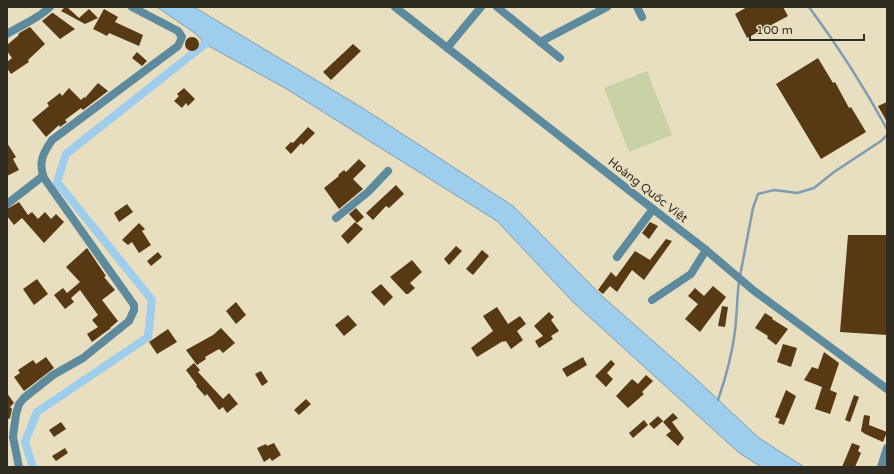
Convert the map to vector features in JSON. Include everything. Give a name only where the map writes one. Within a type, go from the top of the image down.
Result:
[{"type":"street","points":[[7,34],[17,27],[38,17],[50,7]]},
{"type":"street","points":[[19,467],[13,437],[19,404],[24,398],[53,375],[83,358],[129,321],[134,310],[134,305],[43,176],[41,170],[44,151],[52,140],[178,46],[182,37],[178,31],[132,7]]},
{"type":"street","name":"Hoàng Quốc Việt","points":[[395,7],[706,250],[752,290],[887,389]]},
{"type":"street","points":[[447,48],[481,7]]},
{"type":"street","points":[[497,7],[560,58]]},
{"type":"street","points":[[540,42],[607,7]]},
{"type":"street","points":[[637,7],[642,17]]},
{"type":"street","points":[[336,218],[368,192],[388,171]]},
{"type":"street","points":[[7,204],[43,176]]},
{"type":"street","points":[[617,258],[653,209]]},
{"type":"street","points":[[652,300],[690,274],[706,250]]},
{"type":"street","points":[[881,467],[887,448]]},
{"type":"green space","points":[[647,71],[672,135],[629,152],[604,88]]},
{"type":"water","points":[[157,7],[194,7],[361,107],[513,206],[603,297],[695,378],[759,438],[804,467],[761,467],[738,452],[573,302],[497,221],[285,88],[205,44],[196,34]]},
{"type":"building","points":[[67,7],[79,18],[89,9],[98,18],[85,24],[61,11]]},
{"type":"building","points":[[747,7],[783,7],[788,16],[747,38],[735,14]]},
{"type":"building","points":[[104,9],[118,17],[115,22],[143,35],[139,46],[109,33],[107,36],[93,29]]},
{"type":"building","points":[[52,13],[75,29],[60,39],[42,21]]},
{"type":"building","points":[[30,27],[45,44],[28,60],[29,62],[11,74],[7,68],[7,62],[12,58],[7,51],[7,45],[19,35],[18,34]]},
{"type":"building","points":[[192,37],[197,39],[199,44],[197,49],[192,51],[187,49],[185,44],[187,39]]},
{"type":"building","points":[[353,44],[361,51],[331,80],[323,72]]},
{"type":"building","points":[[137,52],[147,61],[142,66],[132,58]]},
{"type":"building","points":[[818,58],[833,83],[835,82],[849,108],[851,107],[866,132],[821,159],[776,84]]},
{"type":"building","points":[[98,83],[108,91],[83,110],[81,108],[65,120],[67,122],[60,127],[59,125],[46,137],[32,120],[49,106],[47,103],[60,93],[62,96],[69,88],[81,100],[84,97],[85,98]]},
{"type":"building","points":[[184,88],[195,99],[188,106],[186,103],[182,108],[174,101],[179,96],[177,94]]},
{"type":"building","points":[[887,102],[887,122],[878,106]]},
{"type":"building","points":[[308,127],[315,133],[303,145],[301,143],[291,154],[285,148],[291,142],[293,143]]},
{"type":"building","points":[[7,143],[16,157],[13,159],[19,170],[7,176]]},
{"type":"building","points":[[359,159],[366,166],[353,179],[363,189],[339,209],[324,188],[344,170],[346,172]]},
{"type":"building","points":[[396,185],[404,194],[389,208],[386,206],[373,220],[366,213]]},
{"type":"building","points":[[19,202],[28,215],[32,212],[38,219],[45,212],[51,219],[56,214],[64,222],[44,243],[22,218],[14,225],[7,216],[7,209]]},
{"type":"building","points":[[127,204],[133,212],[119,222],[114,213]]},
{"type":"building","points":[[356,208],[364,217],[357,223],[349,214]]},
{"type":"building","points":[[355,222],[363,229],[348,244],[341,236]]},
{"type":"building","points":[[650,222],[658,226],[649,239],[642,233]]},
{"type":"building","points":[[139,223],[145,229],[142,231],[151,245],[139,253],[132,242],[128,245],[122,240]]},
{"type":"building","points":[[848,235],[887,235],[887,335],[840,332]]},
{"type":"building","points":[[666,239],[672,241],[644,280],[632,270],[617,292],[610,286],[603,294],[598,290],[611,272],[616,277],[635,251],[650,260]]},
{"type":"building","points":[[456,246],[462,251],[449,265],[444,259]]},
{"type":"building","points":[[87,248],[106,276],[104,277],[115,290],[102,300],[118,321],[92,342],[87,334],[98,327],[92,320],[98,315],[80,290],[71,298],[74,302],[65,309],[54,295],[63,288],[67,293],[80,282],[66,267]]},
{"type":"building","points":[[482,250],[489,256],[473,275],[466,269]]},
{"type":"building","points":[[158,252],[162,257],[151,266],[147,261]]},
{"type":"building","points":[[412,260],[422,272],[410,283],[415,288],[406,294],[390,277]]},
{"type":"building","points":[[37,279],[48,294],[34,305],[23,289]]},
{"type":"building","points":[[381,284],[393,297],[384,306],[371,292]]},
{"type":"building","points":[[713,286],[726,297],[700,332],[685,319],[698,304],[688,296],[695,288],[704,296]]},
{"type":"building","points":[[236,302],[246,315],[236,324],[226,311]]},
{"type":"building","points":[[722,306],[728,307],[725,327],[718,326]]},
{"type":"building","points":[[497,307],[508,324],[520,316],[526,324],[517,331],[523,340],[511,349],[506,341],[503,341],[477,357],[471,348],[493,331],[483,316]]},
{"type":"building","points":[[549,312],[554,317],[551,320],[559,331],[551,336],[553,339],[539,348],[535,341],[543,336],[534,326]]},
{"type":"building","points":[[765,313],[788,329],[776,345],[767,338],[768,336],[755,328]]},
{"type":"building","points":[[348,315],[357,325],[344,336],[335,325]]},
{"type":"building","points":[[221,328],[235,343],[223,353],[219,349],[205,357],[206,359],[197,365],[186,350],[213,335]]},
{"type":"building","points":[[168,329],[177,342],[157,354],[149,342]]},
{"type":"building","points":[[783,344],[797,348],[791,367],[777,362]]},
{"type":"building","points":[[824,352],[839,363],[830,390],[837,393],[830,414],[815,409],[822,387],[804,380],[812,367],[818,369]]},
{"type":"building","points":[[46,357],[54,368],[24,391],[14,377],[20,373],[18,370],[33,360],[36,364]]},
{"type":"building","points":[[583,357],[587,365],[567,377],[562,369]]},
{"type":"building","points":[[611,360],[615,364],[607,373],[613,379],[606,387],[595,376]]},
{"type":"building","points":[[194,363],[200,370],[198,372],[223,399],[229,393],[238,404],[227,413],[223,407],[219,410],[207,394],[205,396],[196,386],[197,385],[186,370]]},
{"type":"building","points":[[261,371],[268,382],[262,386],[255,374]]},
{"type":"building","points":[[646,375],[653,381],[642,392],[644,394],[628,408],[616,396],[632,379],[638,384]]},
{"type":"building","points":[[786,390],[796,396],[784,425],[778,423],[780,419],[775,417]]},
{"type":"building","points":[[7,393],[14,403],[10,407],[12,409],[10,418],[7,420]]},
{"type":"building","points":[[854,395],[859,397],[850,422],[845,420]]},
{"type":"building","points":[[306,399],[311,404],[299,415],[294,410]]},
{"type":"building","points":[[673,413],[678,418],[672,422],[684,438],[678,446],[666,435],[671,431],[663,422]]},
{"type":"building","points":[[864,415],[870,416],[869,425],[887,432],[883,442],[861,431]]},
{"type":"building","points":[[658,416],[663,421],[654,429],[649,424]]},
{"type":"building","points":[[644,420],[648,425],[633,438],[629,433]]},
{"type":"building","points":[[61,422],[66,429],[54,437],[49,430]]},
{"type":"building","points":[[274,443],[281,455],[272,461],[270,458],[264,462],[257,448],[266,444],[267,446]]},
{"type":"building","points":[[852,443],[860,446],[858,451],[861,453],[855,467],[842,467]]},
{"type":"building","points":[[65,448],[68,453],[56,461],[52,456]]},
{"type":"waterway","points":[[809,7],[850,67],[887,129]]},
{"type":"waterway","points":[[33,467],[25,442],[37,412],[148,337],[152,300],[57,182],[66,154],[205,44]]},
{"type":"waterway","points":[[740,276],[753,208],[758,194],[774,190],[797,193],[814,188],[834,172],[881,141],[887,135]]},
{"type":"waterway","points":[[718,400],[732,349],[736,325],[739,281]]}]
